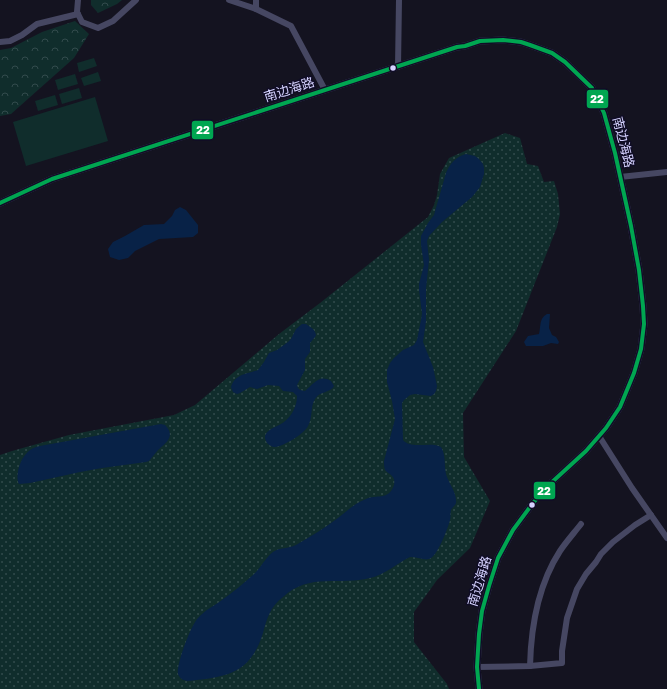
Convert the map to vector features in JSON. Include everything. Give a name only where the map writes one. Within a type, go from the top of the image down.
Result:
[{"type":"street","points":[[78,0],[77,12],[82,22],[98,28],[113,21],[136,0]]},
{"type":"street","points":[[229,0],[256,9],[291,26],[324,90]]},
{"type":"street","points":[[256,0],[256,9]]},
{"type":"street","points":[[398,67],[399,0]]},
{"type":"street","points":[[0,42],[10,41],[22,35],[37,24],[78,14]]},
{"type":"street","name":"南边海路","points":[[0,203],[52,179],[457,47],[480,42],[503,40],[521,42],[552,53],[565,62],[592,88],[604,113],[615,153],[631,226],[644,306],[644,324],[641,350],[634,373],[620,407],[606,428],[586,451],[551,483],[533,503],[513,530],[498,558],[488,586],[482,612],[477,667],[479,689]]},
{"type":"street","points":[[620,177],[667,172]]},
{"type":"street","points":[[600,436],[632,488],[667,538]]},
{"type":"street","points":[[477,667],[530,666],[562,662],[562,651],[568,618],[577,588],[601,554],[613,542],[634,525],[651,515]]},
{"type":"street","points":[[530,666],[533,633],[540,595],[560,551],[581,524]]},
{"type":"green space","points":[[91,0],[122,0],[98,13],[91,5]]},
{"type":"green space","points":[[75,21],[89,34],[74,58],[11,114],[0,116],[0,50],[11,48],[42,32]]},
{"type":"green space","points":[[94,58],[97,66],[79,72],[77,63]]},
{"type":"green space","points":[[98,72],[101,81],[84,86],[81,78]]},
{"type":"green space","points":[[75,74],[78,84],[58,90],[55,80]]},
{"type":"green space","points":[[79,88],[82,98],[62,104],[59,94]]},
{"type":"green space","points":[[55,95],[58,105],[38,111],[35,101]]},
{"type":"green space","points":[[95,97],[108,141],[26,166],[13,122]]},
{"type":"green space","points":[[505,133],[520,138],[527,164],[538,166],[544,182],[554,181],[558,194],[560,214],[557,227],[516,331],[463,413],[464,457],[490,501],[470,548],[437,580],[414,612],[414,642],[447,684],[449,689],[0,689],[0,455],[69,435],[174,415],[195,405],[279,334],[428,217],[437,195],[440,174],[449,158]]},
{"type":"water","points":[[466,154],[475,156],[483,164],[484,174],[480,187],[472,197],[442,222],[429,236],[427,241],[429,260],[426,289],[426,321],[423,342],[433,367],[437,386],[436,391],[431,396],[415,394],[410,395],[402,403],[403,440],[407,443],[416,445],[437,445],[441,447],[443,450],[446,474],[456,497],[456,503],[451,510],[449,524],[440,546],[434,556],[429,559],[410,557],[386,572],[370,578],[348,581],[314,582],[293,589],[272,609],[258,647],[251,658],[243,666],[224,675],[213,678],[187,681],[183,680],[178,674],[179,662],[192,628],[201,615],[230,594],[256,572],[273,552],[278,549],[296,545],[328,525],[351,507],[370,498],[386,495],[392,490],[394,479],[385,470],[384,464],[395,419],[387,382],[387,370],[394,358],[403,350],[414,345],[417,340],[422,313],[419,284],[424,265],[421,236],[434,215],[446,173],[451,163]]},
{"type":"water","points":[[180,207],[186,210],[198,225],[198,233],[193,237],[159,239],[135,251],[128,258],[119,260],[110,257],[108,249],[113,242],[144,225],[164,224],[172,216],[175,210]]},
{"type":"water","points":[[547,314],[550,314],[549,328],[552,335],[556,337],[559,342],[558,344],[551,343],[543,346],[526,346],[524,342],[528,336],[539,334],[541,320]]},
{"type":"water","points":[[302,324],[306,324],[313,329],[316,335],[310,343],[310,352],[305,359],[305,370],[297,385],[298,388],[305,391],[320,379],[327,379],[331,381],[334,386],[330,390],[317,396],[312,405],[310,423],[302,433],[279,446],[273,447],[267,443],[265,438],[266,434],[284,422],[292,414],[297,396],[293,392],[283,391],[279,386],[268,385],[257,389],[250,387],[237,394],[233,392],[231,387],[235,379],[238,377],[258,370],[269,353],[277,350],[288,342],[296,329]]},
{"type":"water","points":[[161,424],[165,425],[168,429],[170,436],[167,442],[149,461],[102,468],[19,484],[18,473],[20,464],[26,454],[34,448]]},
{"type":"transit line","name":"22","points":[[0,203],[52,179],[457,47],[480,41],[503,40],[521,42],[552,53],[565,62],[592,88],[604,113],[615,153],[631,226],[639,270],[643,306],[644,324],[641,349],[634,373],[620,407],[606,428],[586,451],[551,483],[533,503],[513,530],[498,558],[482,611],[477,667],[479,689]]}]
